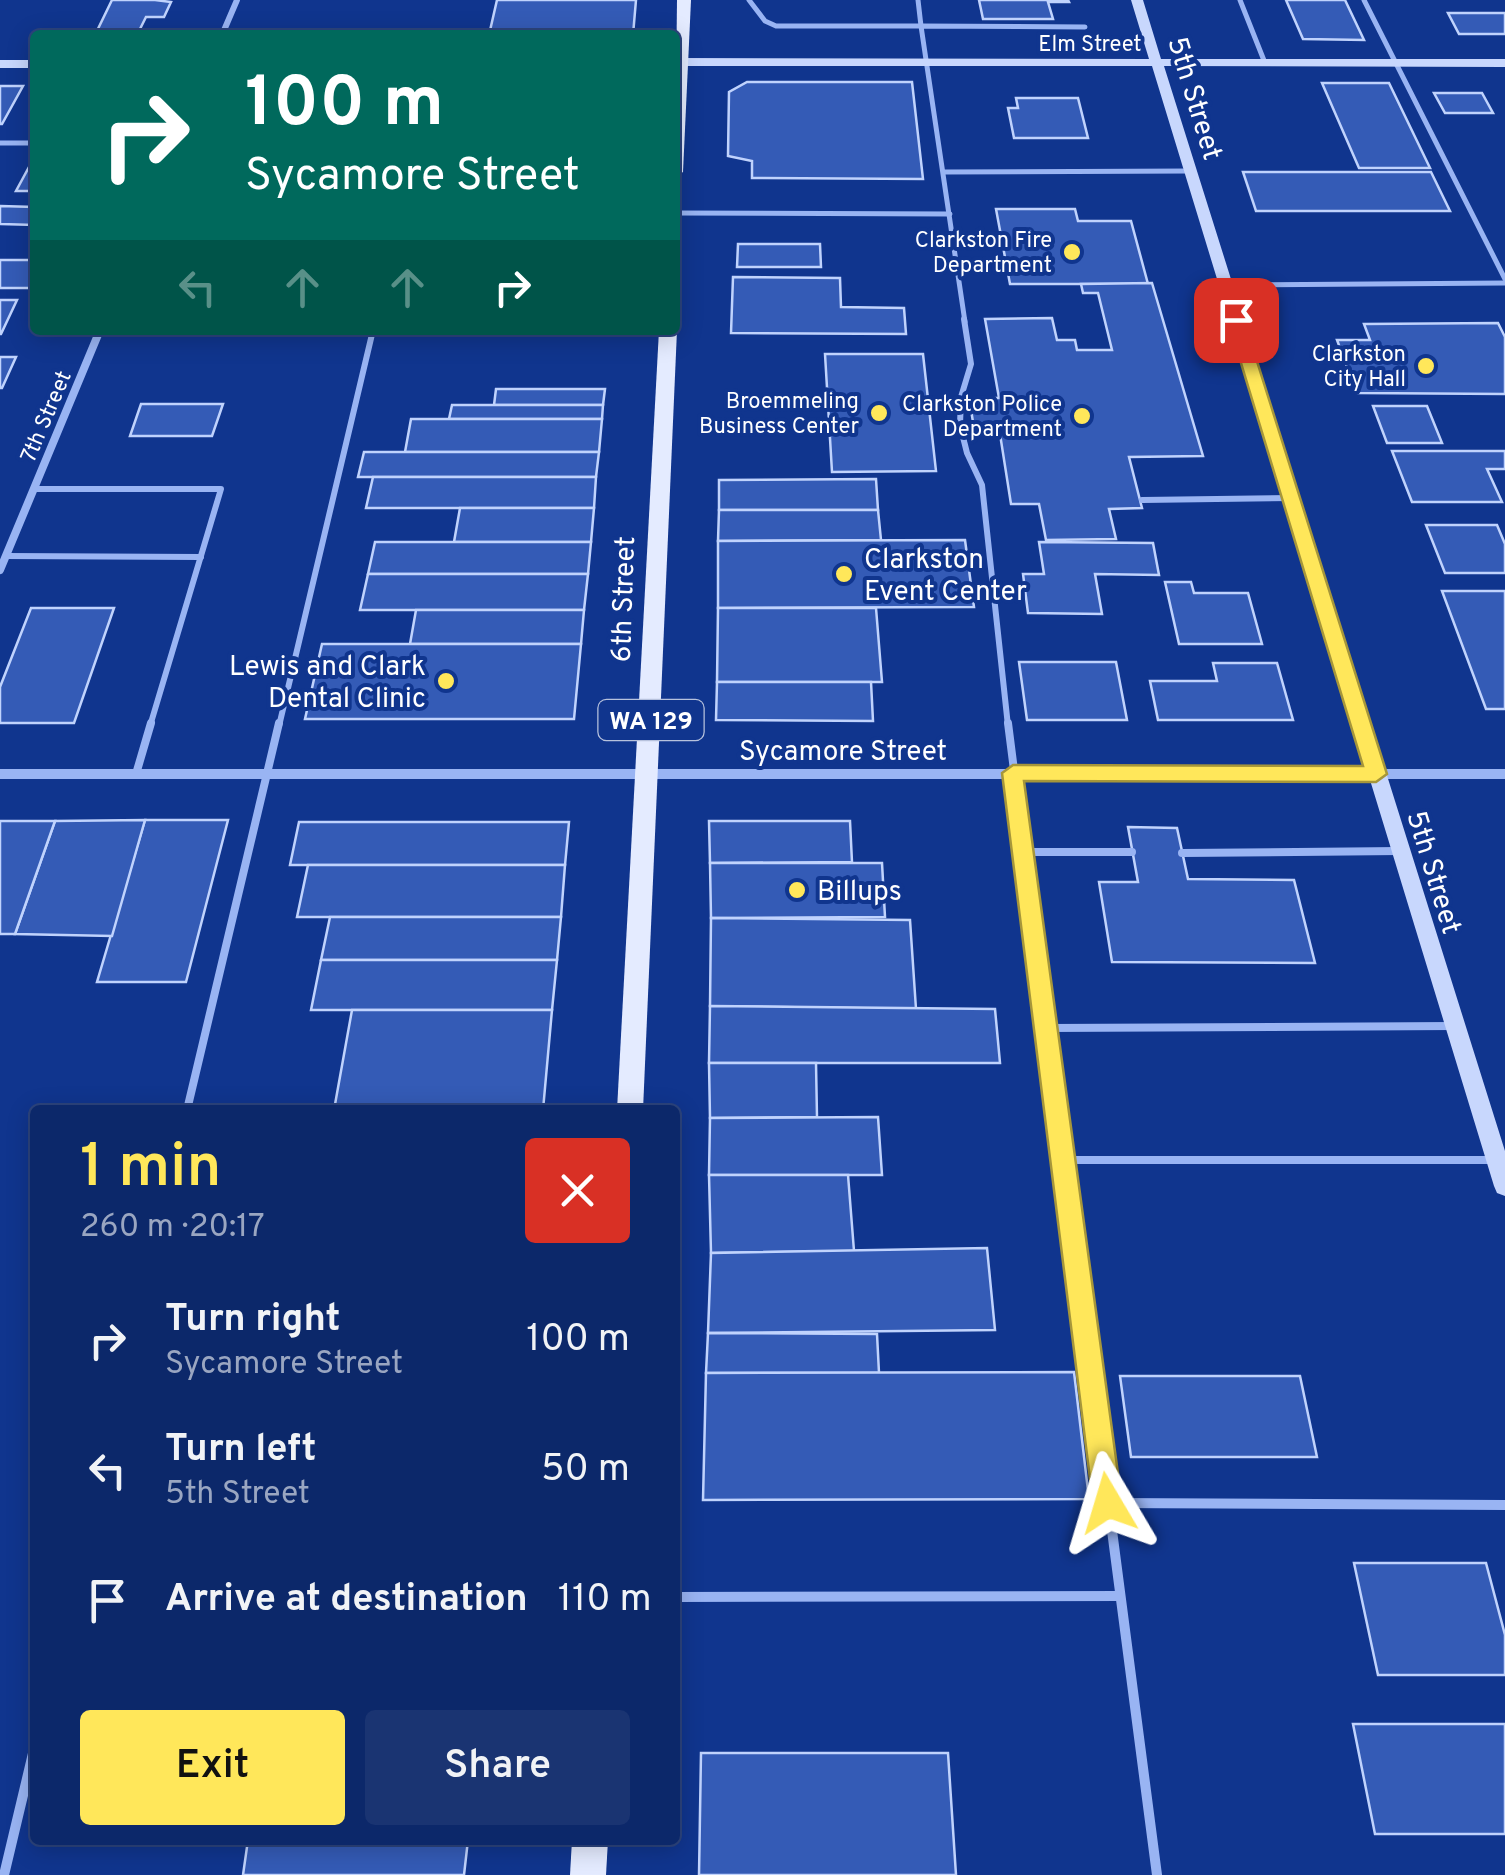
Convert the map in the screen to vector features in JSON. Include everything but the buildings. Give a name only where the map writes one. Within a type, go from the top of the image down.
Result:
[{"type":"main road","points":[[680,41],[684,0]]},
{"type":"main road","name":"6th Street","points":[[630,1105],[668,335]]},
{"type":"main road","points":[[588,1875],[590,1845]]},
{"type":"street","points":[[224,30],[237,0]]},
{"type":"street","name":"5th Street","points":[[1137,0],[1505,1186]]},
{"type":"street","name":"Elm Street","points":[[680,62],[1505,63]]},
{"type":"street","points":[[0,64],[30,64]]},
{"type":"street","name":"7th Street","points":[[0,570],[98,335]]},
{"type":"street","name":"Sycamore Street","points":[[0,774],[1505,774]]},
{"type":"lane","points":[[749,0],[766,21],[776,26],[1084,26]]},
{"type":"lane","points":[[918,0],[971,364],[958,398],[963,449],[982,484],[1013,773],[1157,1875]]},
{"type":"lane","points":[[1240,0],[1264,63]]},
{"type":"lane","points":[[1225,284],[1505,281],[1364,0]]},
{"type":"lane","points":[[0,143],[30,143]]},
{"type":"lane","points":[[944,172],[1189,171]]},
{"type":"lane","points":[[680,212],[950,214]]},
{"type":"lane","points":[[188,1105],[372,335]]},
{"type":"lane","points":[[34,488],[221,488],[136,774]]},
{"type":"lane","points":[[1142,500],[1291,498]]},
{"type":"lane","points":[[6,556],[200,557]]},
{"type":"lane","points":[[1182,853],[1400,851]]},
{"type":"lane","points":[[1024,852],[1132,852]]},
{"type":"lane","points":[[1047,1028],[1455,1026]]},
{"type":"lane","points":[[1063,1160],[1497,1160]]},
{"type":"lane","points":[[1108,1503],[1505,1505]]},
{"type":"lane","points":[[680,1596],[1120,1596]]},
{"type":"lane","points":[[4,1875],[30,1766]]},
{"type":"place","name":"Clarkston Fire Department","points":[[1072,252]]},
{"type":"place","name":"Clarkston City Hall","points":[[1426,366]]},
{"type":"place","name":"Broemmeling Business Center","points":[[879,413]]},
{"type":"place","name":"Clarkston Police Department","points":[[1082,416]]},
{"type":"place","name":"Clarkston Event Center","points":[[844,574]]},
{"type":"place","name":"Lewis and Clark Dental Clinic","points":[[446,681]]},
{"type":"place","name":"Billups","points":[[797,890]]},
{"type":"route","points":[[1108,1503],[1013,773],[1376,774],[1236,320]]}]
